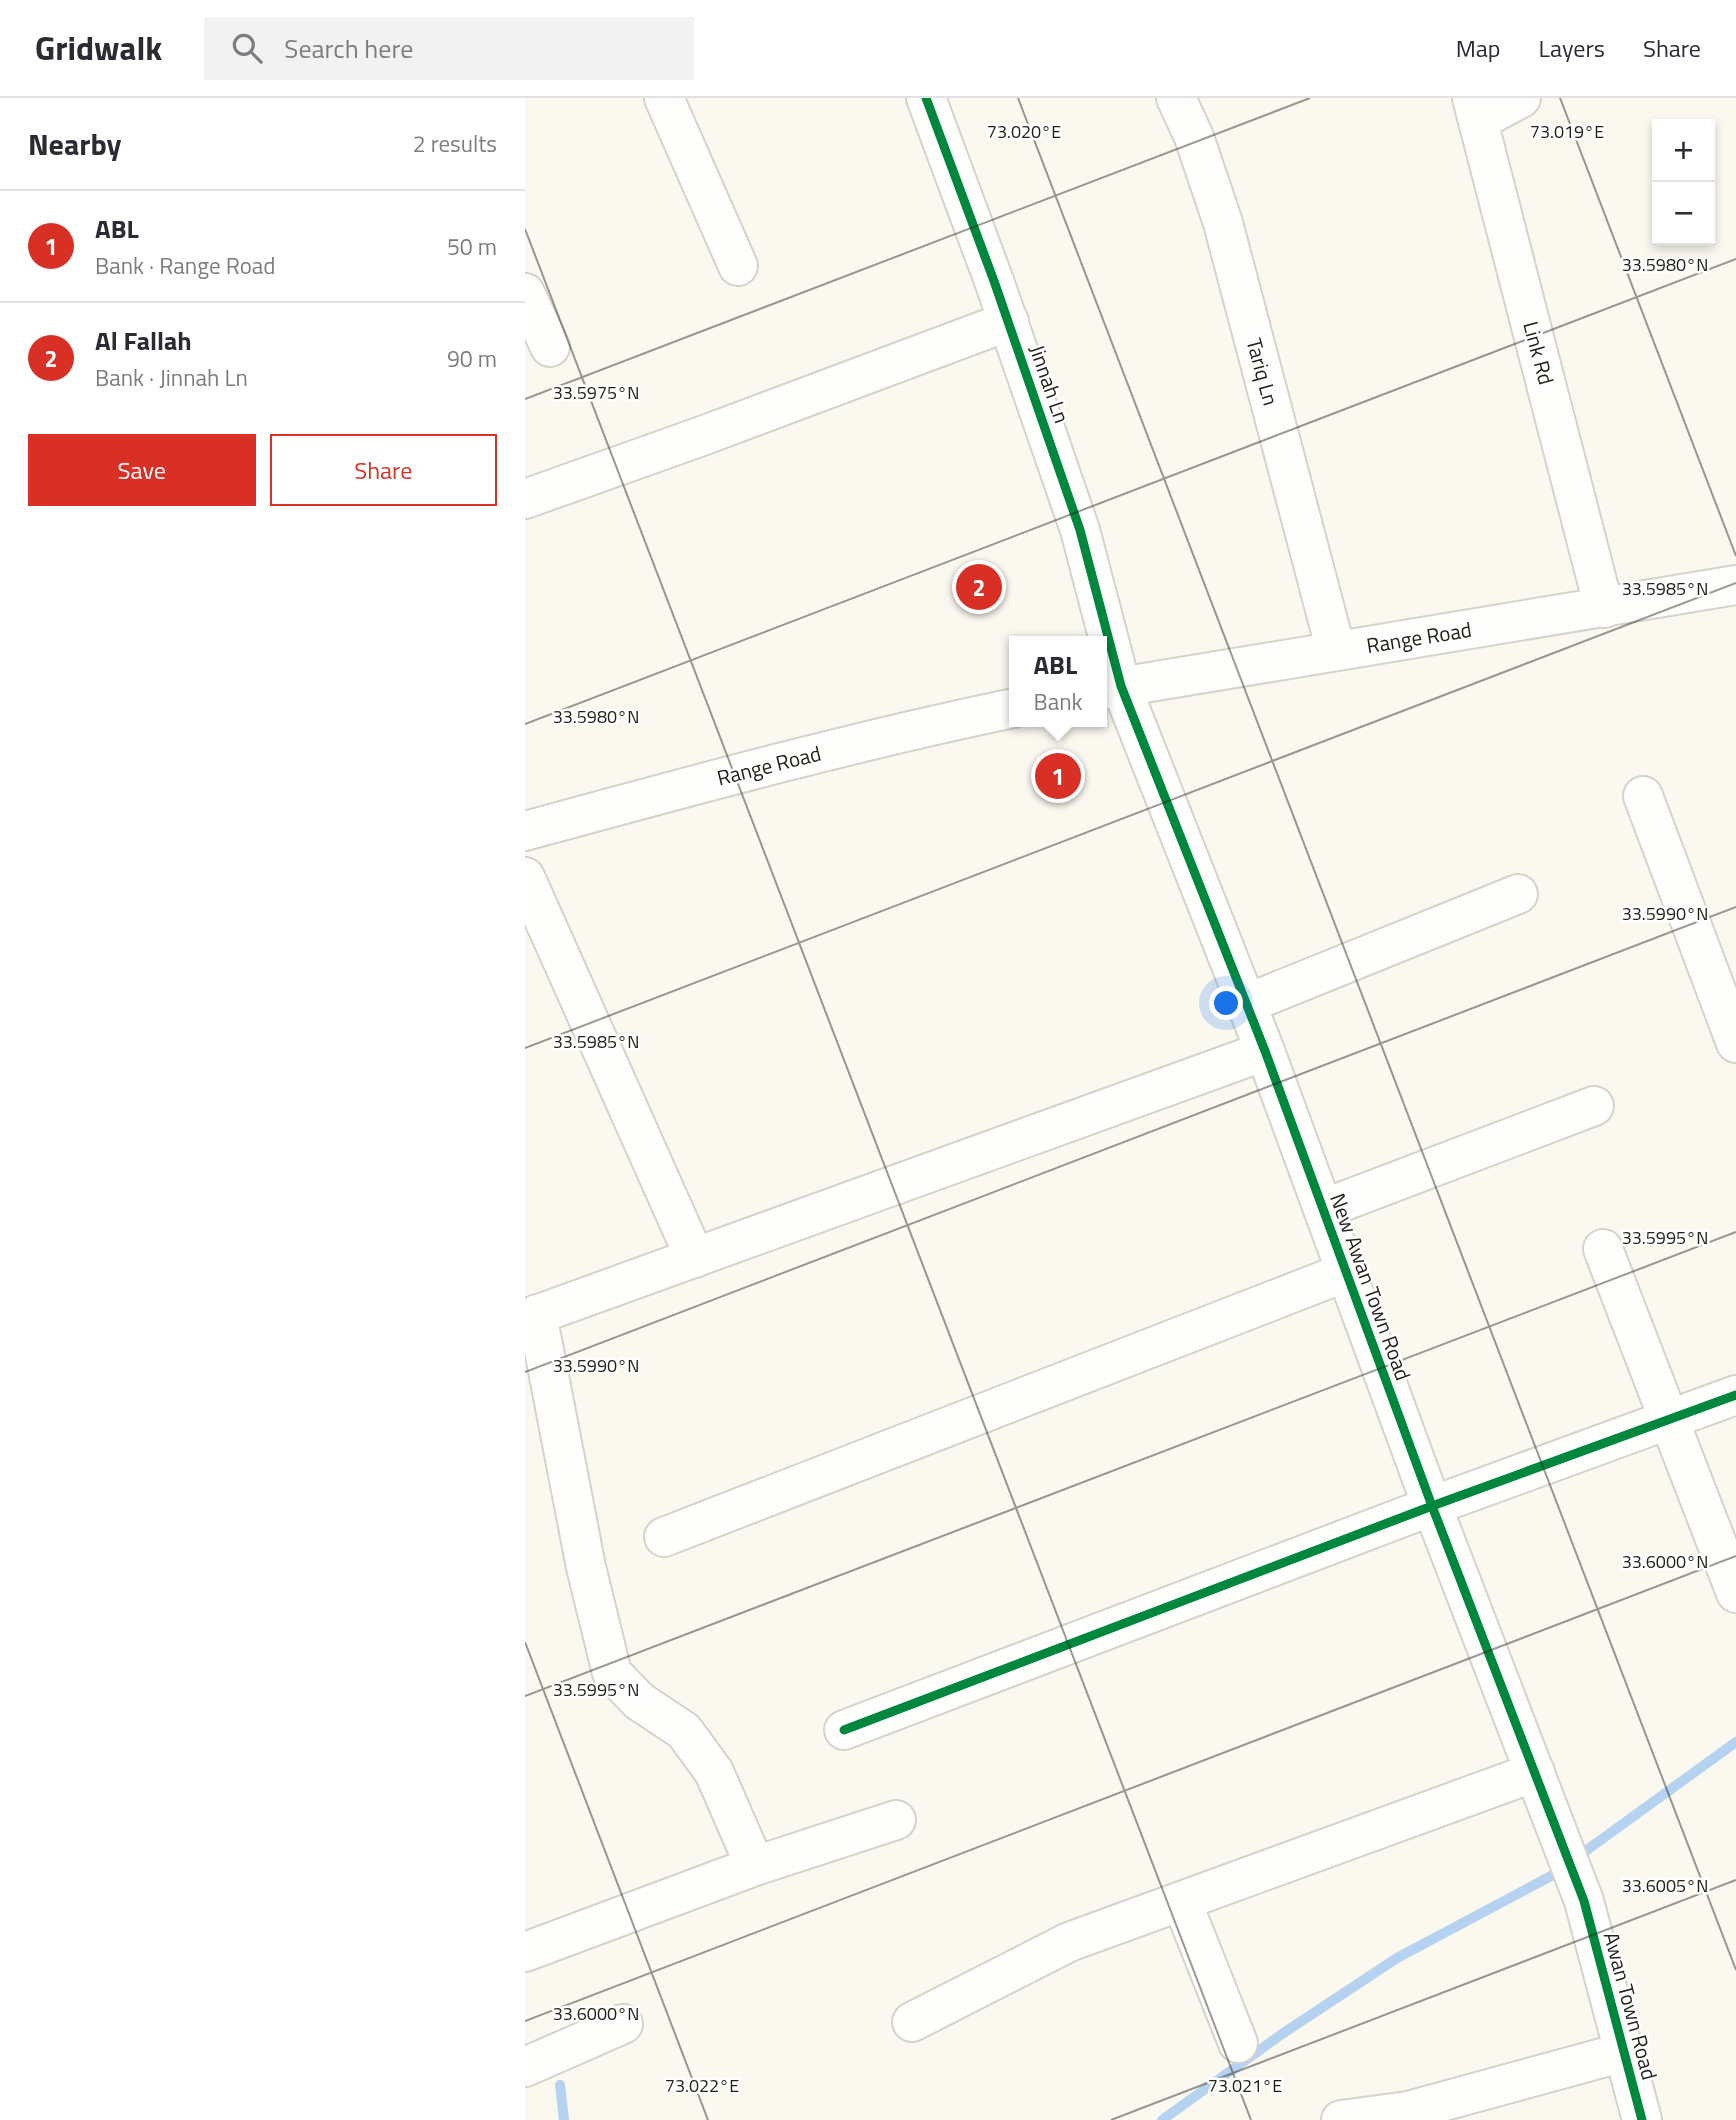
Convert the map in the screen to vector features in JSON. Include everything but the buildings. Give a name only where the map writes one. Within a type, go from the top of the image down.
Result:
[{"type":"street","points":[[664,98],[738,266]]},
{"type":"street","name":"Jinnah Ln","points":[[926,98],[1009,321],[1080,530],[1101,636]]},
{"type":"street","name":"Tariq Ln","points":[[1176,98],[1194,137],[1223,223],[1336,651]]},
{"type":"street","points":[[1475,109],[1521,98]]},
{"type":"street","name":"Link Rd","points":[[1475,109],[1604,608]]},
{"type":"street","points":[[525,293],[550,347]]},
{"type":"street","points":[[525,499],[1009,321]]},
{"type":"street","name":"Range Road","points":[[1111,688],[1736,584]]},
{"type":"street","name":"Jinnah Ln","points":[[1107,668],[1111,688]]},
{"type":"street","name":"New Awan Town Road","points":[[1111,688],[1265,1051],[1431,1506],[1584,1901]]},
{"type":"street","name":"Range Road","points":[[525,831],[875,740],[1009,709]]},
{"type":"street","points":[[1643,796],[1736,1043]]},
{"type":"street","points":[[525,877],[695,1258]]},
{"type":"street","points":[[1246,1004],[1518,894]]},
{"type":"street","points":[[755,1866],[714,1772],[684,1731],[639,1701],[612,1673],[531,1317],[1265,1051]]},
{"type":"street","points":[[1323,1209],[1594,1106]]},
{"type":"street","points":[[1603,1249],[1736,1593]]},
{"type":"street","points":[[664,1537],[1346,1272]]},
{"type":"street","points":[[844,1730],[1431,1506],[1736,1395]]},
{"type":"street","points":[[912,2022],[1069,1942],[1535,1772]]},
{"type":"street","points":[[525,1952],[755,1866],[896,1820]]},
{"type":"street","name":"Awan Town Road","points":[[1584,1901],[1642,2120]]},
{"type":"street","points":[[1182,1902],[1238,2043]]},
{"type":"street","points":[[525,2067],[623,2024]]},
{"type":"street","points":[[1341,2120],[1408,2111],[1624,2052]]},
{"type":"waterway","points":[[1162,2120],[1282,2034],[1397,1958],[1551,1876],[1736,1742]]},
{"type":"waterway","points":[[560,2085],[564,2120]]},
{"type":"cycle path","points":[[926,98],[994,281],[1080,530],[1121,686],[1265,1051],[1432,1506],[1584,1901],[1642,2120]]},
{"type":"cycle path","points":[[844,1730],[1432,1506],[1736,1395]]},
{"type":"place","name":"Al Fallah","points":[[979,587]]},
{"type":"place","name":"ABL","points":[[1058,776]]}]
